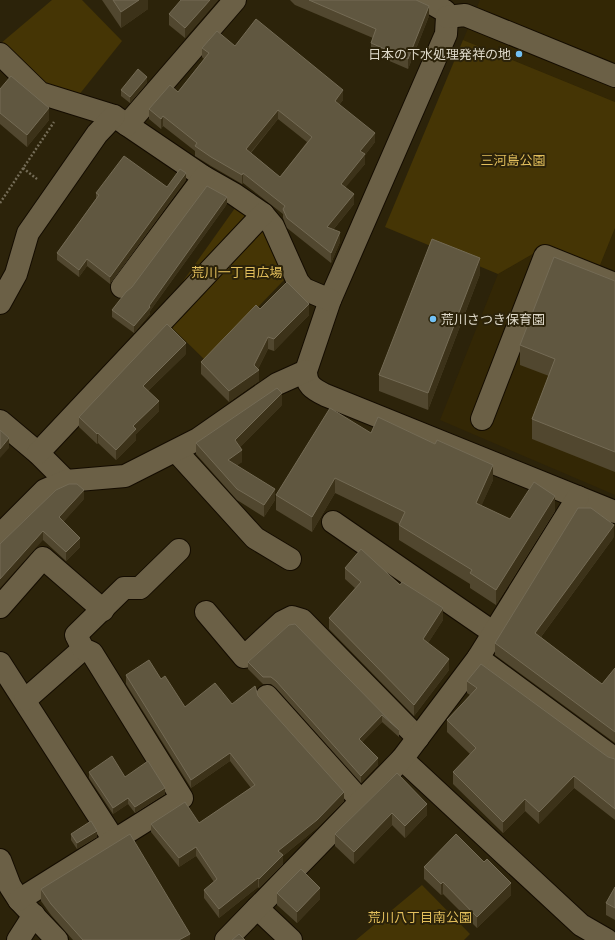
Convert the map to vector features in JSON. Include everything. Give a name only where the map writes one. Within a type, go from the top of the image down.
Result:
[{"type":"street","points":[[0,303],[16,274],[28,233],[97,134],[121,121],[235,0]]},
{"type":"street","points":[[426,0],[445,11],[447,17],[446,34],[330,300],[306,371],[306,380],[311,387],[325,395],[615,512]]},
{"type":"street","points":[[447,17],[462,0]]},
{"type":"street","points":[[447,17],[465,16],[615,76]]},
{"type":"street","points":[[0,54],[40,93],[121,121],[204,178],[234,194],[263,214],[273,226],[298,282],[304,288],[330,300]]},
{"type":"street","points":[[122,287],[204,178]]},
{"type":"street","points":[[38,453],[263,214]]},
{"type":"street","points":[[482,419],[545,256],[615,284]]},
{"type":"street","points":[[0,535],[45,490],[66,481],[125,476],[198,439],[277,384],[306,371]]},
{"type":"street","points":[[0,421],[38,453],[66,481]]},
{"type":"street","points":[[176,451],[255,538],[290,560]]},
{"type":"street","points":[[226,940],[402,759],[478,658],[578,497]]},
{"type":"street","points":[[333,522],[494,633]]},
{"type":"street","points":[[20,900],[182,798],[92,653],[83,649],[76,634],[103,610],[124,588],[140,588],[179,550]]},
{"type":"street","points":[[0,607],[43,558],[103,610]]},
{"type":"street","points":[[206,612],[244,657],[282,622],[292,617],[302,620],[418,738]]},
{"type":"street","points":[[25,700],[83,649]]},
{"type":"street","points":[[478,658],[615,759]]},
{"type":"street","points":[[0,663],[114,840]]},
{"type":"street","points":[[267,696],[361,801]]},
{"type":"street","points":[[402,759],[581,925],[607,940]]},
{"type":"street","points":[[0,860],[10,886],[20,900],[57,940]]},
{"type":"street","points":[[258,908],[291,940]]},
{"type":"street","points":[[18,940],[34,916]]},
{"type":"path","points":[[0,203],[68,102]]},
{"type":"shaded area","points":[[480,0],[615,0],[615,102],[463,40]]},
{"type":"shaded area","points":[[615,228],[615,495],[440,420],[498,274],[543,248],[598,270]]},
{"type":"green space","points":[[52,0],[82,0],[122,41],[78,96],[52,89],[0,44]]},
{"type":"green space","name":"三河島公園","points":[[463,40],[615,102],[615,228],[598,270],[543,248],[498,274],[385,227]]},
{"type":"green space","name":"荒川一丁目広場","points":[[235,208],[256,223],[266,235],[280,264],[284,280],[206,361],[159,315]]},
{"type":"green space","name":"荒川八丁目南公園","points":[[422,885],[470,934],[464,940],[356,940]]},
{"type":"building","points":[[113,0],[139,0],[121,12]]},
{"type":"building","points":[[181,0],[210,0],[185,28],[169,14]]},
{"type":"building","points":[[309,0],[416,0],[429,6],[408,59],[371,43],[376,29]]},
{"type":"building","points":[[256,19],[343,90],[335,101],[375,133],[360,151],[365,154],[341,184],[354,194],[327,227],[340,232],[331,253],[287,218],[283,209],[285,206],[243,173],[242,175],[195,146],[197,143],[163,116],[161,119],[149,109],[170,85],[178,92],[209,53],[202,48],[217,31],[235,46]],"holes":[[[278,110],[312,137],[280,177],[246,149]]]},
{"type":"building","points":[[138,69],[147,77],[130,97],[121,90]]},
{"type":"building","points":[[11,76],[49,108],[27,135],[0,113],[0,89]]},
{"type":"building","points":[[124,156],[167,187],[180,169],[186,173],[110,277],[87,259],[79,270],[57,253],[99,195],[96,193]]},
{"type":"building","points":[[207,186],[227,197],[149,306],[150,307],[134,326],[112,310],[126,292],[132,287]]},
{"type":"building","points":[[432,239],[480,258],[428,393],[379,375]]},
{"type":"building","points":[[554,257],[615,281],[615,452],[532,419],[555,359],[520,345]]},
{"type":"building","points":[[287,282],[309,304],[274,339],[268,337],[254,365],[259,370],[229,391],[201,362],[256,305],[260,309]]},
{"type":"building","points":[[167,324],[186,343],[143,386],[159,401],[133,426],[136,429],[116,450],[79,417]]},
{"type":"building","points":[[277,388],[282,393],[235,440],[242,450],[228,460],[275,489],[264,505],[237,489],[196,443]]},
{"type":"building","points":[[330,408],[371,433],[378,417],[435,444],[437,440],[493,465],[476,503],[510,519],[534,482],[555,496],[496,590],[470,573],[472,570],[399,525],[405,512],[335,478],[312,517],[276,495]]},
{"type":"building","points":[[0,430],[9,438],[0,449]]},
{"type":"building","points":[[69,484],[77,484],[84,490],[59,517],[80,538],[66,552],[43,531],[0,579],[0,544],[56,490]]},
{"type":"building","points":[[578,508],[591,508],[614,525],[535,633],[602,684],[615,668],[615,732],[495,643]]},
{"type":"building","points":[[361,549],[400,585],[402,582],[443,608],[423,639],[449,659],[414,705],[329,618],[361,582],[345,568]]},
{"type":"building","points":[[295,624],[399,730],[382,715],[359,739],[378,758],[361,776],[276,681],[271,677],[263,677],[248,662],[289,625]]},
{"type":"building","points":[[149,660],[161,679],[165,676],[185,707],[215,683],[232,704],[255,686],[258,696],[344,792],[317,820],[278,851],[283,855],[259,879],[258,878],[219,909],[204,890],[217,879],[196,847],[179,858],[151,824],[185,802],[199,823],[255,785],[230,753],[191,780],[126,675]]},
{"type":"building","points":[[481,664],[608,757],[615,759],[615,809],[574,776],[539,812],[525,799],[503,822],[453,772],[476,748],[447,720],[477,688],[467,681]]},
{"type":"building","points":[[112,756],[125,777],[148,761],[165,788],[135,807],[128,798],[113,808],[89,772]]},
{"type":"building","points":[[397,773],[427,804],[405,826],[392,813],[354,852],[335,834]]},
{"type":"building","points":[[91,821],[97,831],[77,843],[71,834]]},
{"type":"building","points":[[130,834],[190,934],[179,940],[83,940],[51,904],[41,889]]},
{"type":"building","points":[[456,834],[484,862],[487,859],[511,883],[477,917],[443,882],[441,884],[424,867]]},
{"type":"building","points":[[301,869],[320,888],[297,912],[277,893]]},
{"type":"building","points":[[615,887],[615,908],[606,903]]},
{"type":"building","points":[[239,934],[245,940],[232,940]]},
{"type":"place","name":"日本の下水処理発祥の地","points":[[519,54]]},
{"type":"place","name":"荒川さつき保育園","points":[[433,319]]}]
